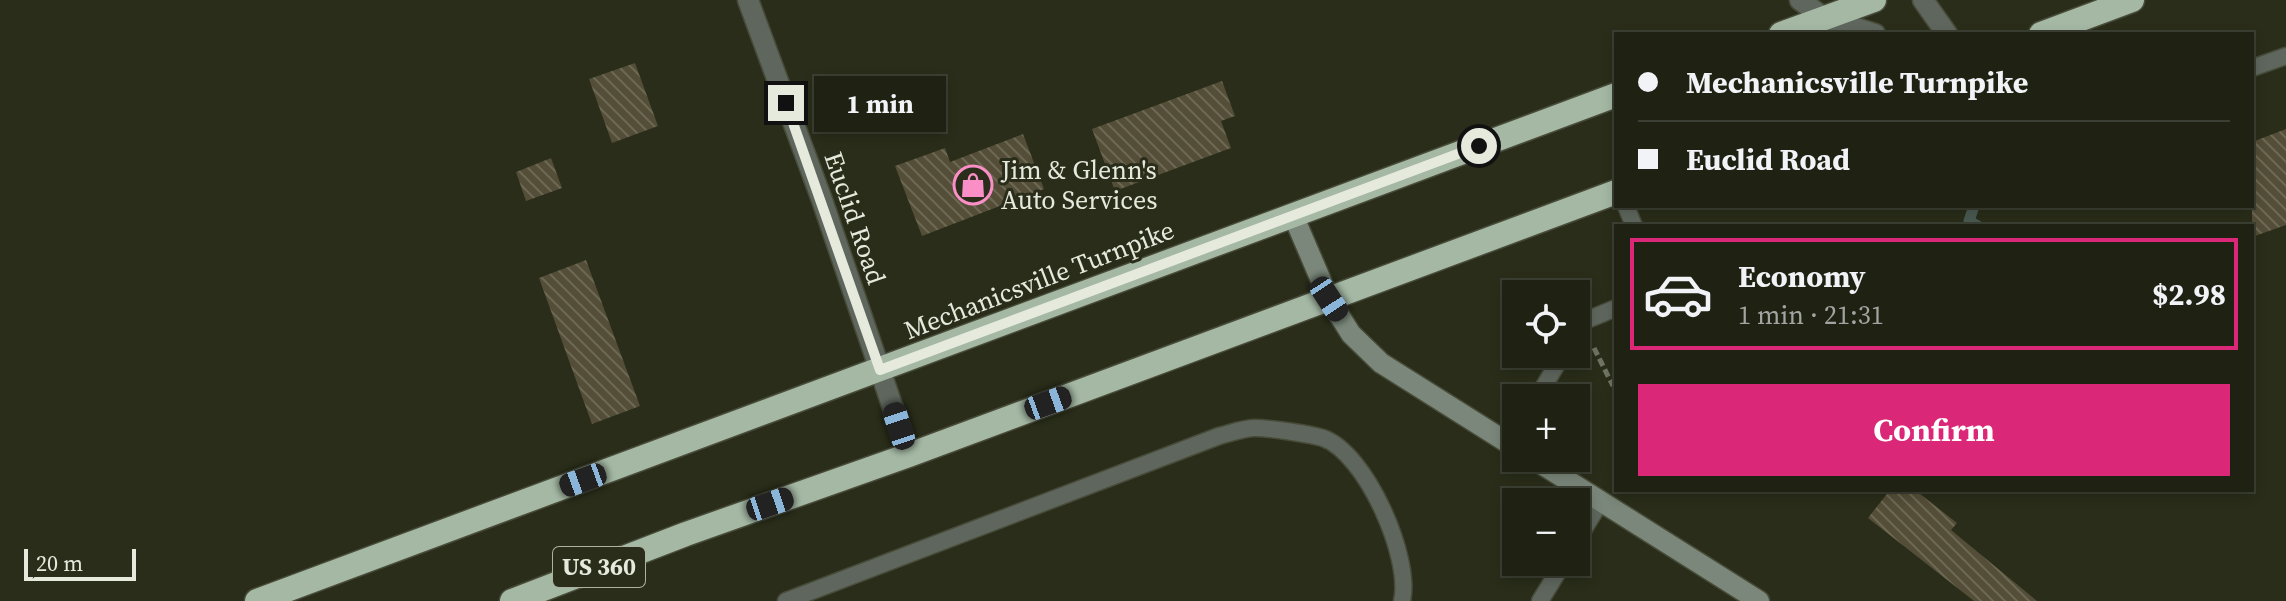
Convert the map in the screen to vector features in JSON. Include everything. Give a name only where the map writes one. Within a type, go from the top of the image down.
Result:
[{"type":"highway","points":[[1786,32],[1874,0]]},
{"type":"highway","points":[[2046,32],[2132,0]]},
{"type":"highway","name":"Mechanicsville Turnpike","points":[[257,601],[1614,96]]},
{"type":"highway","name":"US 360","points":[[512,601],[1614,193]]},
{"type":"street","name":"Euclid Road","points":[[748,0],[822,200],[909,455]]},
{"type":"street","points":[[1800,0],[1824,18],[1869,32]]},
{"type":"street","points":[[1923,0],[1946,32]]},
{"type":"street","points":[[1293,215],[1329,299],[1351,334],[1381,363],[1502,435]]},
{"type":"street","points":[[1554,472],[1758,601]]},
{"type":"lane","points":[[2254,67],[2286,56]]},
{"type":"lane","points":[[1590,321],[1614,309]]},
{"type":"lane","points":[[786,601],[1219,436],[1254,428],[1323,438],[1351,456],[1389,521],[1405,588],[1402,601]]},
{"type":"lane","points":[[1590,519],[1601,501]]},
{"type":"lane","points":[[1540,601],[1555,576]]},
{"type":"path","points":[[1590,346],[1613,386]]},
{"type":"building","points":[[635,63],[658,126],[612,143],[589,79]]},
{"type":"building","points":[[1222,81],[1235,116],[1221,121],[1231,148],[1115,191],[1092,129]]},
{"type":"building","points":[[2286,129],[2286,225],[2254,236],[2252,208],[2254,141]]},
{"type":"building","name":"Jim & Glenn's Auto Services","points":[[1023,134],[1044,189],[922,236],[895,166],[945,148],[950,162]]},
{"type":"building","points":[[551,158],[562,188],[526,201],[516,172]]},
{"type":"building","points":[[586,260],[640,406],[592,424],[539,278]]},
{"type":"building","points":[[1888,492],[1918,492],[1957,523],[1951,530],[2037,601],[1974,601],[1868,518]]},
{"type":"waterway","points":[[1973,208],[1969,221],[1974,224]]},
{"type":"place","name":"Jim & Glenn's Auto Services","points":[[973,185]]},
{"type":"route","points":[[786,103],[880,370],[1479,146]]}]
